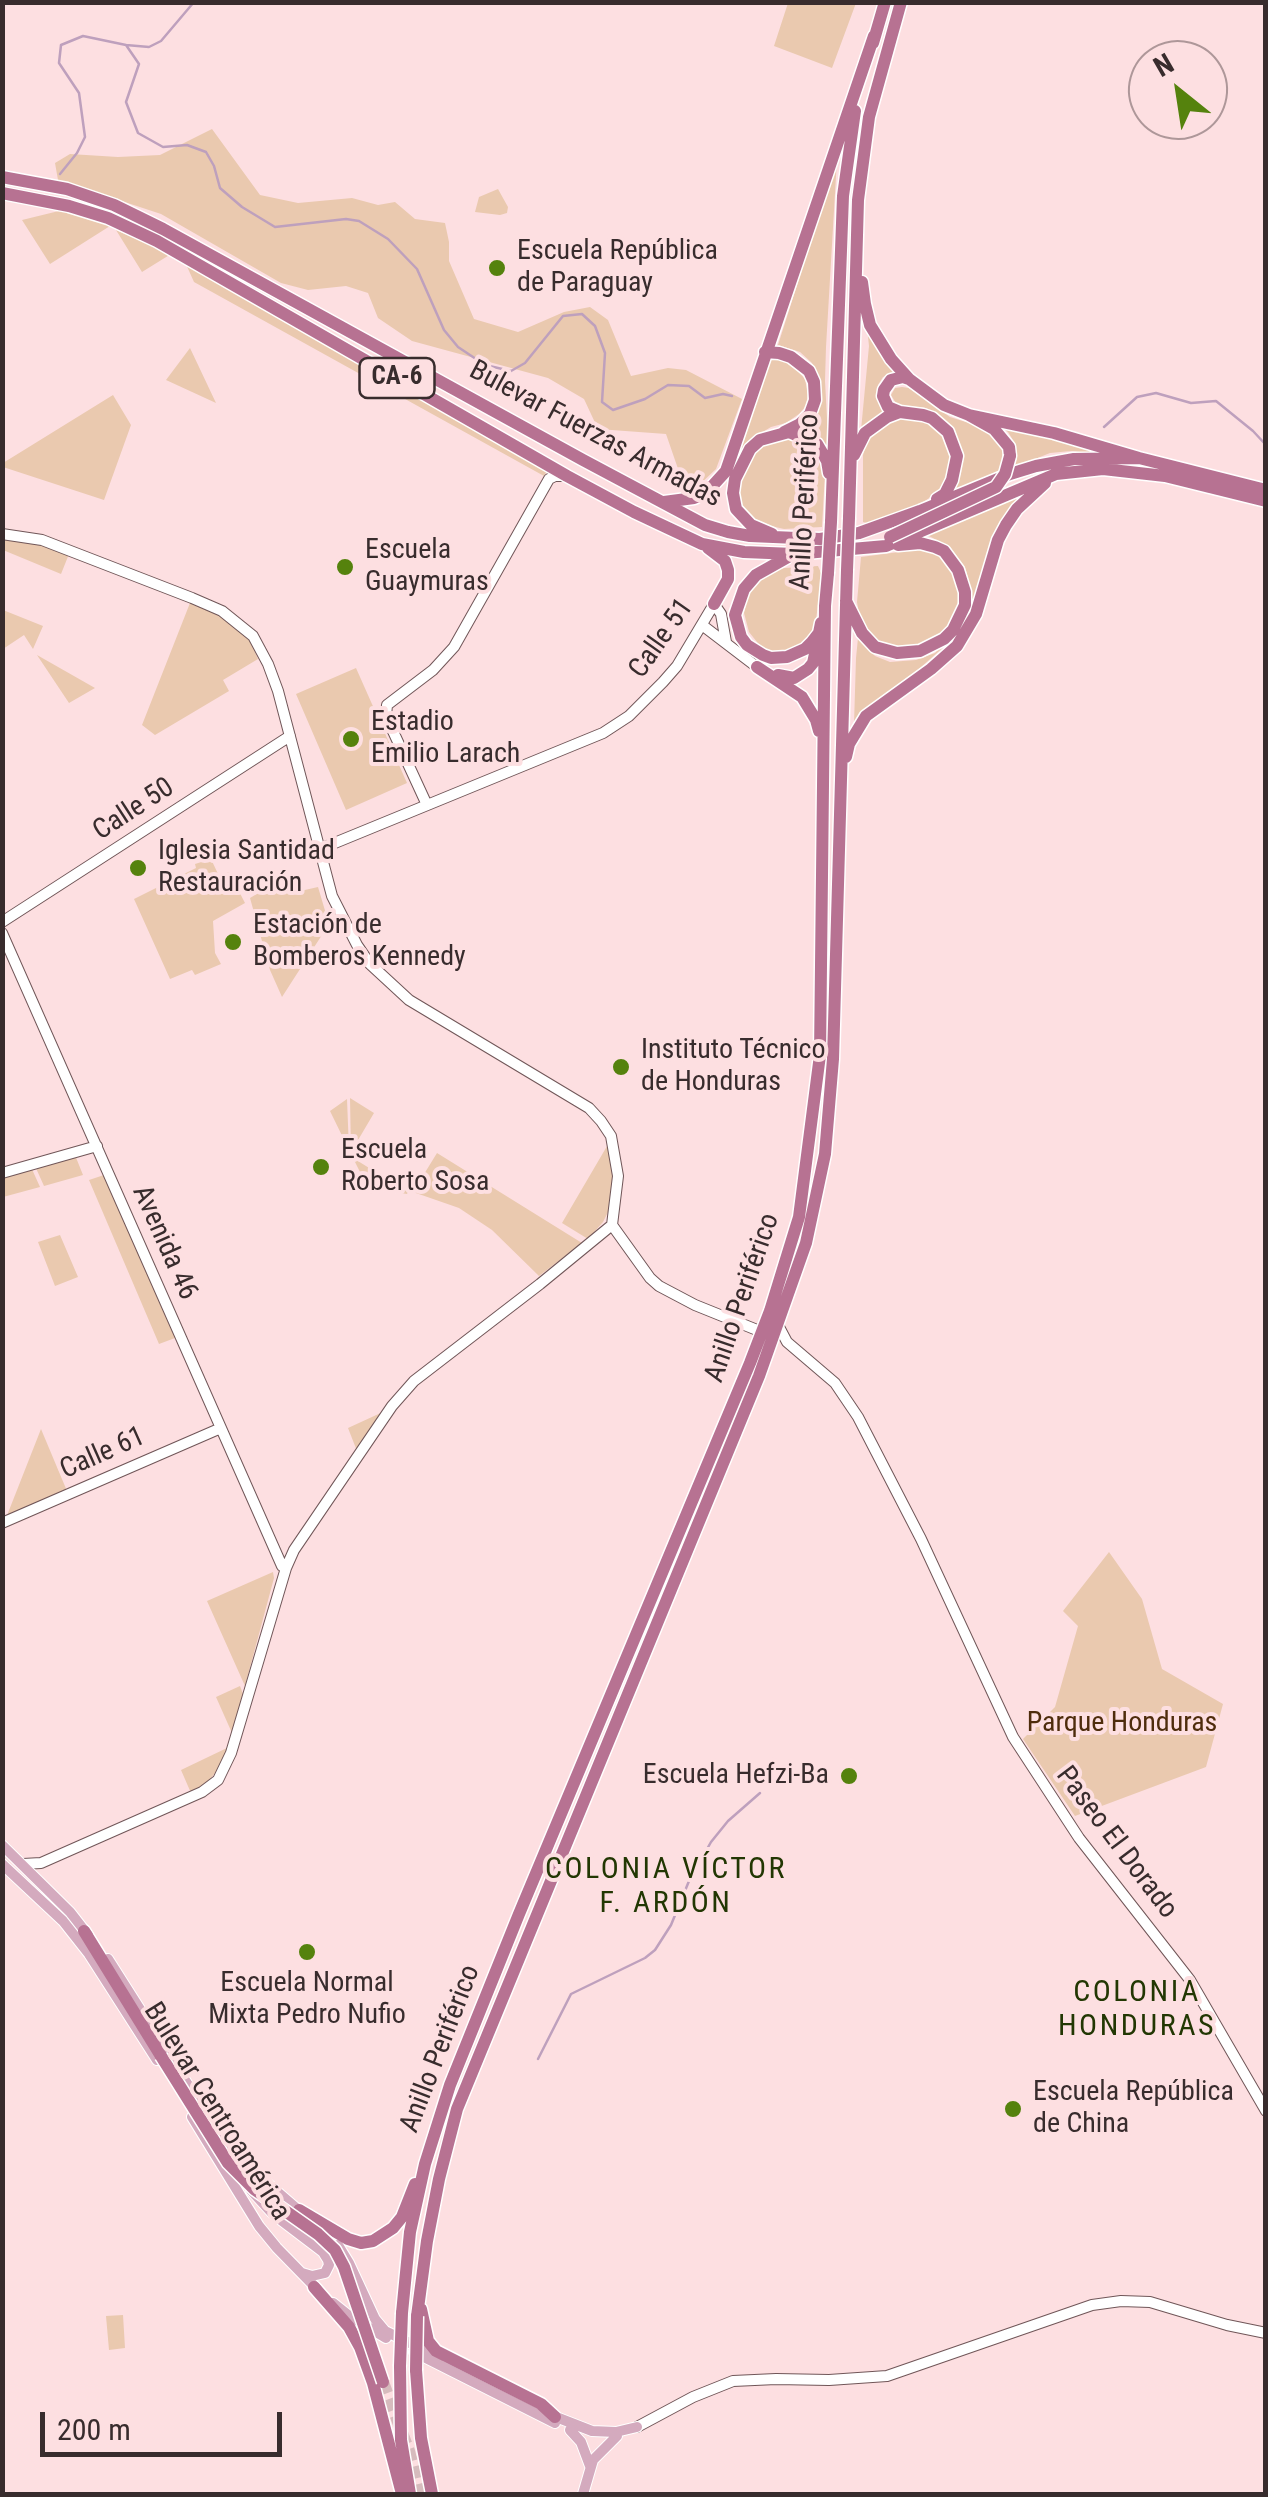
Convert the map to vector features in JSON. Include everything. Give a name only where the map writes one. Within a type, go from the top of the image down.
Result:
[{"type":"highway","name":"Anillo Periférico","points":[[410,2494],[401,2440],[402,2314],[410,2232],[424,2164],[450,2085],[519,1914],[762,1332],[799,1217],[820,1056],[825,606],[843,196],[853,120],[885,2]]},
{"type":"highway","name":"Anillo Periférico","points":[[432,2494],[421,2438],[416,2370],[419,2300],[439,2179],[458,2109],[770,1348],[806,1243],[825,1154],[834,1059],[858,200],[869,116],[902,2]]},
{"type":"highway","points":[[664,502],[694,498],[706,492],[726,471],[874,36]]},
{"type":"highway","name":"Bulevar Fuerzas Armadas","points":[[2,177],[68,188],[114,205],[705,525],[728,532],[820,539],[860,533],[1010,474],[1054,461],[1140,458]]},
{"type":"highway","name":"Bulevar Fuerzas Armadas","points":[[2,193],[70,206],[108,218],[157,241],[568,476],[702,544],[744,552],[794,554],[859,550],[888,542]]},
{"type":"highway","points":[[857,250],[870,325],[891,359],[909,379],[944,405],[994,429],[1010,456],[1006,474],[996,487],[888,542]]},
{"type":"highway","points":[[766,352],[791,357],[809,371],[815,400],[810,414],[800,424],[760,440],[750,449],[735,478],[733,493],[736,509],[751,525],[794,538]]},
{"type":"highway","points":[[909,379],[891,380],[883,396],[888,408],[923,415],[941,425],[954,444],[956,456],[952,480],[944,494],[920,511]]},
{"type":"highway","points":[[850,462],[871,427],[900,412]]},
{"type":"highway","points":[[969,415],[1054,433],[1140,458]]},
{"type":"highway","points":[[781,433],[804,436],[818,444],[827,461],[832,495]]},
{"type":"highway","name":"CA-6","points":[[1140,458],[1266,490]]},
{"type":"highway","points":[[888,542],[1056,474],[1102,469],[1165,476],[1266,501]]},
{"type":"highway","points":[[841,779],[850,744],[866,716],[957,646],[976,614],[1006,525],[1017,509],[1056,474]]},
{"type":"highway","points":[[845,598],[862,633],[875,646],[897,652],[920,651],[953,630],[965,605],[965,592],[952,561],[944,552],[920,543],[888,542]]},
{"type":"highway","points":[[702,544],[716,552],[728,570],[728,578],[714,604]]},
{"type":"highway","points":[[794,554],[756,574],[744,589],[735,616],[737,628],[748,645],[772,658],[787,657],[804,649],[819,632]]},
{"type":"highway","points":[[757,666],[787,678],[802,674],[812,663],[825,606]]},
{"type":"highway","points":[[757,666],[802,696],[816,720],[824,749]]},
{"type":"highway","points":[[84,1931],[228,2163],[254,2189],[335,2250],[383,2382]]},
{"type":"highway","points":[[299,2210],[348,2239],[372,2241],[394,2228],[402,2217],[424,2164]]},
{"type":"highway","points":[[314,2287],[349,2327],[360,2347],[402,2494]]},
{"type":"highway","points":[[419,2300],[426,2334],[436,2351],[541,2404],[555,2417]]},
{"type":"main road","name":"Bulevar Centroamérica","points":[[2,1847],[29,1870],[104,1953],[216,2129],[259,2176],[344,2252],[375,2319],[385,2331],[555,2417],[592,2431],[616,2432],[636,2427]]},
{"type":"main road","name":"Bulevar Centroamérica","points":[[2,1864],[64,1921],[89,1954],[259,2226],[314,2287],[348,2315],[383,2336],[570,2430],[617,2436]]},
{"type":"main road","points":[[216,2129],[254,2194],[328,2260],[325,2273],[318,2276],[301,2272]]},
{"type":"main road","points":[[583,2494],[590,2466],[599,2452],[617,2436],[636,2427]]},
{"type":"main road","points":[[570,2430],[581,2442],[590,2466]]},
{"type":"street","points":[[427,805],[386,710],[390,702],[434,670],[454,646],[548,482],[555,476],[568,476]]},
{"type":"street","points":[[2,534],[42,540],[222,610],[253,636],[268,664],[290,736],[332,896],[370,964],[409,1000],[574,1099],[601,1121],[610,1136],[617,1165],[612,1225],[650,1278],[695,1305],[762,1332]]},
{"type":"street","points":[[714,604],[721,614],[726,643]]},
{"type":"street","name":"Calle 51","points":[[320,849],[603,733],[629,716],[677,666],[714,604]]},
{"type":"street","points":[[702,625],[757,666]]},
{"type":"street","points":[[685,651],[705,642],[726,643]]},
{"type":"street","name":"Calle 50","points":[[2,922],[290,736]]},
{"type":"street","name":"Avenida 46","points":[[2,933],[286,1568]]},
{"type":"street","points":[[2,1173],[96,1146]]},
{"type":"street","points":[[29,1870],[202,1792],[218,1780],[231,1753],[294,1550],[392,1406],[414,1381],[612,1225]]},
{"type":"street","name":"Paseo El Dorado","points":[[778,1324],[787,1342],[834,1383],[858,1417],[921,1539],[1013,1737],[1079,1838],[1190,1980],[1266,2111]]},
{"type":"street","points":[[770,1348],[787,1342]]},
{"type":"street","name":"Calle 61","points":[[2,1523],[221,1428]]},
{"type":"street","points":[[636,2427],[733,2381],[888,2376],[1107,2303],[1150,2302],[1266,2333]]},
{"type":"green space","points":[[788,3],[856,3],[832,68],[774,46]]},
{"type":"green space","points":[[212,129],[260,195],[298,203],[352,198],[378,205],[395,202],[415,219],[445,223],[449,261],[474,319],[518,332],[564,312],[590,307],[608,320],[631,376],[668,368],[686,370],[742,399],[716,469],[696,488],[685,489],[666,434],[598,429],[584,399],[548,378],[412,341],[378,318],[368,293],[346,286],[308,290],[281,283],[161,214],[58,180],[55,163],[70,154],[160,155]]},
{"type":"green space","points":[[837,159],[825,381],[829,455],[816,436],[797,430],[820,388],[819,378],[812,363],[800,352],[778,345]]},
{"type":"green space","points":[[498,189],[508,207],[507,213],[475,212],[479,197]]},
{"type":"green space","points":[[67,209],[110,226],[50,264],[22,220]]},
{"type":"green space","points":[[116,230],[171,254],[142,272]]},
{"type":"green space","points":[[185,262],[549,468],[544,476],[194,282]]},
{"type":"green space","points":[[866,318],[895,373],[883,377],[877,393],[890,413],[872,419],[861,430],[869,346]]},
{"type":"green space","points":[[190,348],[216,403],[166,380]]},
{"type":"green space","points":[[770,359],[793,366],[805,379],[806,406],[786,423],[756,436],[741,450]]},
{"type":"green space","points":[[902,387],[950,417],[991,430],[1004,445],[1004,471],[947,497],[961,474],[958,441],[953,429],[937,414],[926,408],[897,405],[891,395],[895,388]]},
{"type":"green space","points":[[113,395],[131,425],[104,500],[3,467],[3,463]]},
{"type":"green space","points":[[904,416],[928,421],[945,438],[952,466],[938,492],[916,507],[870,524],[863,522],[863,455],[867,440],[879,424]]},
{"type":"green space","points":[[996,422],[1101,451],[1050,453],[1015,467],[1016,445]]},
{"type":"green space","points":[[788,437],[812,448],[821,460],[825,473],[822,527],[771,526],[748,516],[740,503],[739,486],[753,455],[761,446]]},
{"type":"green space","points":[[1027,491],[1013,508],[965,628],[920,668],[874,702],[854,724],[858,638],[875,656],[890,662],[916,660],[935,653],[962,624],[969,607],[971,589],[965,567],[950,547],[927,535]]},
{"type":"green space","points":[[2,538],[40,543],[69,554],[61,574],[3,550]]},
{"type":"green space","points":[[922,549],[952,563],[960,588],[956,614],[944,632],[931,642],[901,649],[875,641],[860,619],[857,602],[861,557]]},
{"type":"green space","points":[[818,566],[822,575],[815,627],[807,643],[792,651],[776,653],[761,647],[749,632],[744,613],[755,582],[784,568]]},
{"type":"green space","points":[[190,603],[220,615],[249,638],[258,659],[223,680],[229,691],[155,735],[142,725]]},
{"type":"green space","points":[[3,610],[43,626],[33,649],[24,635],[3,649]]},
{"type":"green space","points":[[37,655],[95,688],[69,703]]},
{"type":"green space","name":"Estadio Emilio Larach","points":[[356,668],[407,783],[346,810],[296,694]]},
{"type":"green space","points":[[211,859],[219,876],[229,872],[245,903],[213,921],[215,953],[221,964],[195,975],[192,970],[170,979],[134,899]]},
{"type":"green space","points":[[292,873],[296,892],[318,887],[329,924],[282,997],[270,970],[250,898]]},
{"type":"green space","points":[[350,1098],[374,1113],[351,1152]]},
{"type":"green space","points":[[347,1099],[349,1150],[330,1111]]},
{"type":"green space","points":[[610,1141],[615,1178],[610,1208],[588,1239],[562,1223]]},
{"type":"green space","points":[[437,1153],[582,1243],[539,1276],[492,1230],[459,1208],[413,1192]]},
{"type":"green space","points":[[75,1155],[83,1175],[44,1186],[35,1166]]},
{"type":"green space","points":[[353,1158],[407,1194],[382,1190],[371,1194]]},
{"type":"green space","points":[[31,1167],[40,1187],[3,1197],[3,1176]]},
{"type":"green space","points":[[104,1175],[175,1338],[159,1344],[89,1180]]},
{"type":"green space","points":[[60,1235],[78,1277],[55,1286],[38,1242]]},
{"type":"green space","points":[[385,1411],[357,1451],[348,1428]]},
{"type":"green space","points":[[41,1429],[67,1491],[6,1518]]},
{"type":"green space","name":"Parque Honduras","points":[[1109,1552],[1142,1599],[1162,1669],[1223,1704],[1206,1767],[1075,1816],[1023,1739],[1055,1707],[1078,1626],[1063,1611]]},
{"type":"green space","points":[[273,1572],[274,1578],[245,1686],[207,1601]]},
{"type":"green space","points":[[240,1686],[243,1694],[232,1733],[216,1697]]},
{"type":"green space","points":[[229,1747],[216,1772],[191,1793],[181,1770]]},
{"type":"green space","points":[[123,2315],[125,2348],[109,2350],[106,2316]]},
{"type":"waterway","points":[[126,45],[149,47],[161,41],[194,2]]},
{"type":"waterway","points":[[60,174],[85,137],[79,93],[59,63],[61,45],[83,36],[126,45],[139,64],[126,102],[138,133],[163,147],[187,145],[206,152],[220,188],[275,227],[346,219],[359,221],[388,239],[417,269],[444,330],[458,347],[485,365],[511,371],[525,363],[563,316],[582,314],[595,326],[605,353],[602,402],[613,410],[645,399],[668,385],[689,386],[705,398],[732,396]]},
{"type":"waterway","points":[[1104,427],[1137,397],[1156,393],[1191,403],[1216,401],[1266,445]]},
{"type":"waterway","points":[[538,2059],[571,1994],[655,1950],[711,1842],[760,1793]]},
{"type":"tunnel","points":[[383,2382],[409,2451],[420,2494]]},
{"type":"place","name":"Escuela República de Paraguay","points":[[497,268]]},
{"type":"place","name":"Escuela Guaymuras","points":[[345,567]]},
{"type":"place","name":"Estadio Emilio Larach","points":[[351,739]]},
{"type":"place","name":"Iglesia Santidad Restauración","points":[[138,868]]},
{"type":"place","name":"Estación de Bomberos Kennedy","points":[[233,942]]},
{"type":"place","name":"Instituto Técnico de Honduras","points":[[621,1067]]},
{"type":"place","name":"Escuela Roberto Sosa","points":[[321,1167]]},
{"type":"place","name":"Escuela Hefzi-Ba","points":[[849,1776]]},
{"type":"place","name":"Escuela Normal Mixta Pedro Nufio","points":[[307,1952]]},
{"type":"place","name":"Escuela República de China","points":[[1013,2109]]},
{"type":"district","name":"COLONIA VÍCTOR F. ARDÓN","points":[[666,1887]]},
{"type":"district","name":"COLONIA HONDURAS","points":[[1137,2010]]}]
